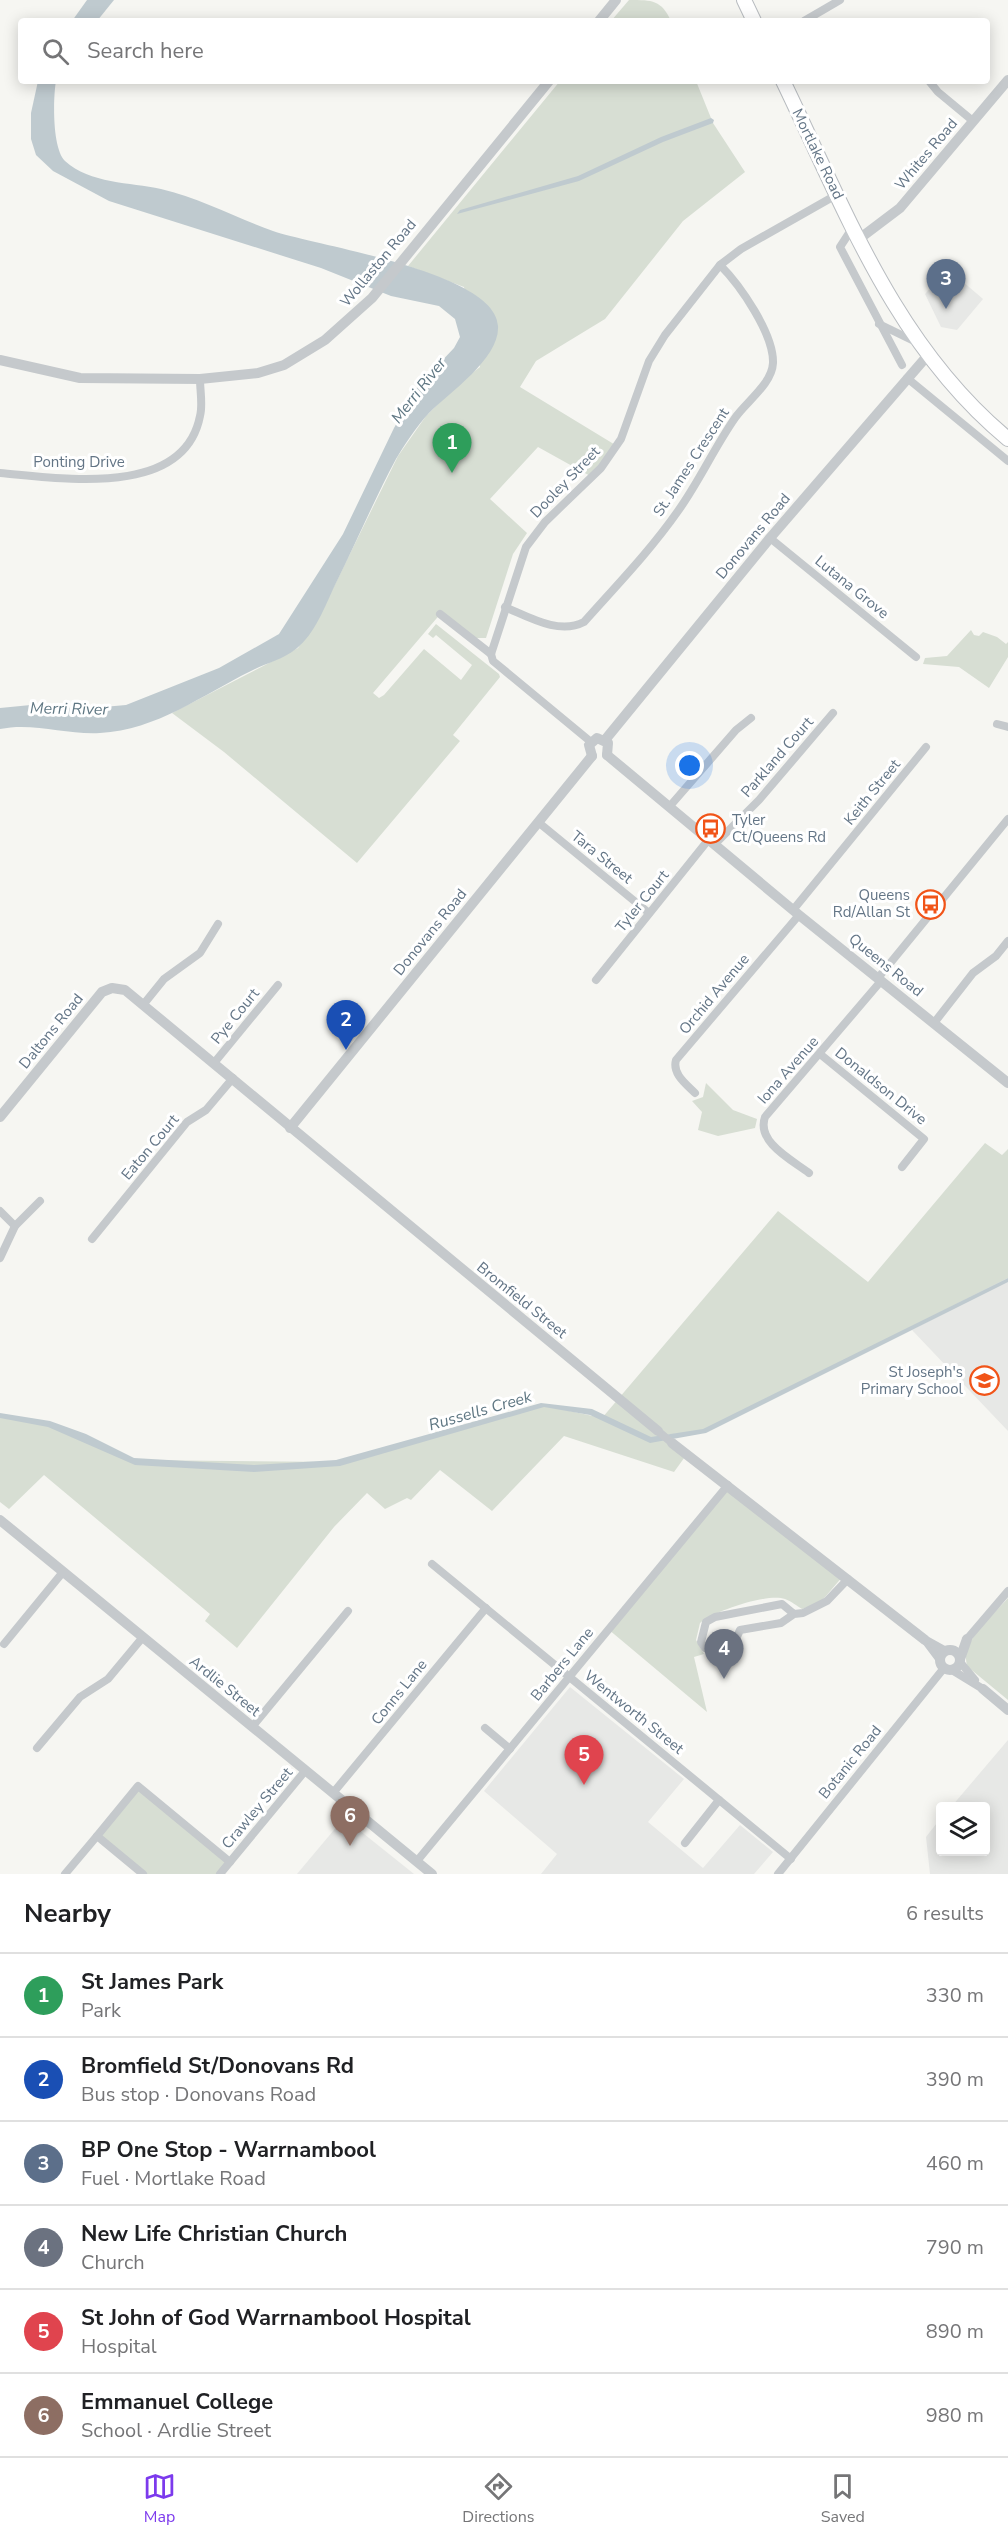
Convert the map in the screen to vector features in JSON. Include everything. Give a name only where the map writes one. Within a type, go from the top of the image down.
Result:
[{"type":"main road","points":[[744,0],[753,18]]},
{"type":"main road","name":"Mortlake Road","points":[[784,84],[896,310],[918,343],[974,408],[1008,439]]},
{"type":"street","points":[[601,18],[616,0]]},
{"type":"street","points":[[809,18],[840,0]]},
{"type":"street","name":"Whites Road","points":[[856,233],[900,208],[1008,80]]},
{"type":"street","name":"Wollaston Road","points":[[0,360],[80,378],[201,379],[258,373],[284,365],[325,340],[372,298],[547,84]]},
{"type":"street","points":[[931,84],[938,93],[973,121]]},
{"type":"street","name":"Dooley Street","points":[[492,657],[505,607],[526,547],[545,522],[602,468],[621,439],[649,361],[664,335],[720,265],[741,249],[838,194]]},
{"type":"street","points":[[856,233],[840,247],[902,365]]},
{"type":"street","name":"St. James Crescent","points":[[505,607],[553,626],[573,628],[584,622],[671,521],[721,439],[745,404],[768,378],[773,366],[773,352],[763,328],[752,305],[720,265]]},
{"type":"street","name":"Mortlake Road","points":[[879,324],[918,343]]},
{"type":"street","name":"Donovans Road","points":[[605,740],[770,538],[928,355]]},
{"type":"street","points":[[907,378],[1008,461]]},
{"type":"street","name":"Ponting Drive","points":[[0,473],[76,478],[124,477],[151,472],[170,462],[193,436],[201,416],[201,379]]},
{"type":"street","name":"Lutana Grove","points":[[770,538],[916,657]]},
{"type":"street","points":[[440,614],[591,742]]},
{"type":"street","name":"Parkland Court","points":[[712,841],[759,800],[833,713]]},
{"type":"street","points":[[670,806],[735,730],[751,718]]},
{"type":"street","points":[[997,724],[1008,727]]},
{"type":"street","points":[[597,738],[605,740],[609,746],[607,755],[600,758],[592,756],[589,748],[591,742],[597,738]]},
{"type":"street","name":"Keith Street","points":[[796,912],[926,747]]},
{"type":"street","name":"Queens Road","points":[[607,755],[796,912],[1008,1082]]},
{"type":"street","name":"Donovans Road","points":[[290,1128],[592,756]]},
{"type":"street","name":"Iona Avenue","points":[[809,1173],[768,1140],[763,1133],[762,1125],[765,1117],[820,1054],[1008,819]]},
{"type":"street","name":"Tara Street","points":[[538,822],[649,913]]},
{"type":"street","name":"Tyler Court","points":[[596,980],[649,913],[712,841]]},
{"type":"street","name":"Orchid Avenue","points":[[694,1093],[677,1074],[674,1066],[676,1060],[796,912]]},
{"type":"street","points":[[143,1005],[164,979],[200,953],[218,924]]},
{"type":"street","points":[[934,1023],[973,973],[996,956],[1008,941]]},
{"type":"street","name":"Pye Court","points":[[214,1063],[278,985]]},
{"type":"street","name":"Bromfield Street","points":[[102,992],[112,988],[124,990],[143,1005],[672,1443],[951,1660],[1008,1710]]},
{"type":"street","name":"Daltons Road","points":[[0,1117],[102,992]]},
{"type":"street","name":"Donaldson Drive","points":[[820,1054],[924,1139],[902,1167]]},
{"type":"street","name":"Eaton Court","points":[[92,1239],[187,1122],[206,1110],[233,1078]]},
{"type":"street","points":[[0,1258],[15,1226],[40,1200]]},
{"type":"street","points":[[0,1211],[15,1226]]},
{"type":"street","name":"Barbers Lane","points":[[417,1862],[728,1485]]},
{"type":"street","name":"Ardlie Street","points":[[0,1520],[432,1874]]},
{"type":"street","name":"Wentworth Street","points":[[432,1564],[791,1859]]},
{"type":"street","points":[[4,1644],[63,1572]]},
{"type":"street","points":[[740,1630],[781,1623],[794,1614],[804,1613],[827,1601],[848,1579]]},
{"type":"street","name":"Botanic Road","points":[[778,1874],[1008,1591]]},
{"type":"street","points":[[735,1613],[740,1630],[735,1641],[705,1648],[701,1642],[706,1622],[735,1613],[782,1604],[794,1614]]},
{"type":"street","name":"Conns Lane","points":[[333,1793],[486,1608]]},
{"type":"street","points":[[252,1727],[348,1611]]},
{"type":"street","points":[[37,1748],[80,1697],[108,1679],[142,1637]]},
{"type":"street","points":[[485,1728],[510,1749]]},
{"type":"street","name":"Crawley Street","points":[[220,1874],[306,1771]]},
{"type":"street","name":"Crawley Street","points":[[65,1874],[138,1786],[230,1862]]},
{"type":"street","points":[[685,1843],[719,1800]]},
{"type":"street","points":[[97,1836],[143,1874]]},
{"type":"shaded area","points":[[629,0],[644,0],[660,5],[669,18],[614,18]]},
{"type":"shaded area","points":[[558,84],[697,84],[713,123],[745,172],[683,221],[605,319],[536,361],[520,387],[617,446],[592,477],[538,447],[490,499],[527,533],[513,554],[486,638],[474,638],[442,612],[373,693],[379,698],[384,695],[424,649],[461,680],[472,665],[436,635],[433,638],[428,634],[436,624],[500,677],[453,735],[460,741],[357,863],[224,752],[172,713],[298,648],[317,621],[398,456],[426,416],[460,382],[480,367],[464,287],[408,266]]},
{"type":"shaded area","points":[[948,269],[983,299],[957,330],[941,327],[925,294]]},
{"type":"shaded area","points":[[971,630],[974,635],[979,636],[983,632],[997,637],[1006,644],[1008,642],[1008,657],[989,688],[959,667],[923,664],[925,658],[947,656]]},
{"type":"shaded area","points":[[706,1083],[733,1110],[757,1119],[755,1128],[718,1136],[698,1130],[702,1112],[692,1101],[703,1097]]},
{"type":"shaded area","points":[[985,1143],[1002,1155],[1008,1149],[1008,1278],[704,1431],[664,1435],[687,1454],[674,1472],[564,1436],[492,1511],[440,1470],[411,1500],[407,1498],[385,1509],[367,1493],[334,1527],[237,1648],[205,1621],[210,1614],[44,1475],[9,1509],[0,1502],[0,1415],[49,1423],[132,1460],[337,1462],[542,1405],[602,1418],[778,1211],[868,1282]]},
{"type":"shaded area","name":"St Joseph's Primary School","points":[[1008,1280],[1008,1431],[912,1330]]},
{"type":"shaded area","points":[[728,1485],[843,1576],[820,1603],[802,1609],[785,1599],[766,1599],[729,1609],[700,1623],[696,1640],[704,1654],[694,1657],[707,1712],[608,1629]]},
{"type":"shaded area","points":[[1008,1598],[1008,1700],[968,1667],[966,1658],[972,1639]]},
{"type":"shaded area","points":[[570,1687],[684,1779],[648,1822],[703,1868],[740,1825],[773,1852],[754,1874],[541,1874],[557,1854],[484,1791]]},
{"type":"shaded area","points":[[1008,1740],[1008,1874],[930,1874],[926,1837],[936,1824],[936,1856],[990,1856],[990,1802],[955,1802]]},
{"type":"shaded area","points":[[138,1786],[230,1862],[220,1874],[143,1874],[97,1836]]},
{"type":"shaded area","points":[[344,1818],[414,1874],[297,1874]]},
{"type":"water","points":[[87,0],[114,0],[99,18],[74,18]]},
{"type":"water","name":"Merri River","points":[[37,84],[56,84],[54,110],[58,145],[65,161],[75,169],[98,178],[175,193],[273,231],[363,253],[438,276],[468,290],[490,307],[498,326],[491,350],[483,362],[429,413],[400,453],[319,619],[303,643],[285,656],[160,718],[121,730],[100,733],[25,727],[0,729],[0,708],[41,704],[81,709],[126,705],[219,668],[279,634],[343,534],[394,428],[418,386],[454,348],[460,337],[455,319],[439,306],[391,296],[321,268],[109,201],[53,171],[36,155],[31,139],[31,113]]},
{"type":"water","points":[[711,118],[714,120],[713,123],[663,142],[579,181],[457,214],[460,210],[578,176],[661,137]]},
{"type":"water","points":[[1008,1278],[1008,1282],[706,1433],[650,1443],[590,1415],[544,1407],[340,1466],[254,1472],[135,1465],[48,1427],[0,1418],[0,1413],[50,1421],[86,1434],[134,1458],[254,1465],[336,1460],[541,1403],[592,1409],[651,1437],[703,1429]]},
{"type":"place","name":"BP One Stop - Warrnambool","points":[[946,309]]},
{"type":"place","name":"St James Park","points":[[452,473]]},
{"type":"place","name":"Tyler Ct/Queens Rd","points":[[711,829]]},
{"type":"place","name":"Queens Rd/Allan St","points":[[931,904]]},
{"type":"place","name":"Bromfield St/Donovans Rd","points":[[346,1050]]},
{"type":"place","name":"St Joseph's Primary School","points":[[984,1381]]},
{"type":"place","name":"New Life Christian Church","points":[[724,1679]]},
{"type":"place","name":"St John of God Warrnambool Hospital","points":[[584,1785]]},
{"type":"place","name":"Emmanuel College","points":[[350,1846]]},
{"type":"water label","name":"Russells Creek","points":[[480,1410]]}]
